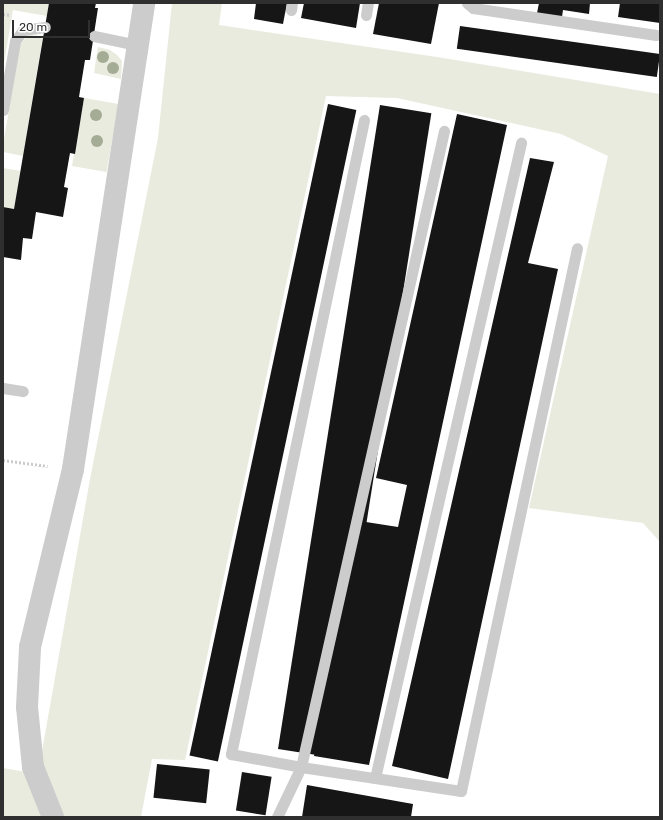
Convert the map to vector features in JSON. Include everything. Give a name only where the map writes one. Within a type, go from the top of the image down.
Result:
[{"type":"street","points":[[53,817],[33,767],[27,707],[30,647],[73,469],[144,3]]},
{"type":"lane","points":[[366,15],[368,3]]},
{"type":"lane","points":[[467,3],[473,8],[656,35]]},
{"type":"lane","points":[[3,110],[15,41],[23,30],[45,27]]},
{"type":"lane","points":[[94,36],[137,45]]},
{"type":"lane","points":[[364,120],[231,754],[301,767],[461,791],[577,248]]},
{"type":"lane","points":[[277,817],[301,767],[444,131]]},
{"type":"lane","points":[[375,778],[520,143]]},
{"type":"lane","points":[[3,388],[23,391]]},
{"type":"path","points":[[3,14],[10,15]]},
{"type":"path","points":[[3,460],[73,469]]},
{"type":"shaded area","points":[[3,3],[49,3],[47,16],[13,10],[3,69]]},
{"type":"shaded area","points":[[172,3],[222,3],[219,25],[437,57],[660,94],[660,542],[643,523],[529,508],[608,156],[561,134],[397,98],[326,96],[185,760],[152,759],[141,817],[3,817],[3,768],[38,774],[90,479],[158,138]]},
{"type":"shaded area","points":[[28,35],[43,36],[23,156],[3,152],[3,145],[20,45]]},
{"type":"shaded area","points":[[98,47],[110,50],[122,61],[121,79],[94,73]]},
{"type":"shaded area","points":[[84,98],[118,104],[106,172],[72,166]]},
{"type":"shaded area","points":[[3,168],[21,171],[14,209],[3,207]]},
{"type":"building","points":[[49,3],[96,3],[95,8],[98,8],[90,60],[85,60],[79,97],[84,98],[75,154],[70,153],[64,187],[68,188],[63,217],[36,212],[32,239],[23,238],[21,260],[3,257],[3,207],[14,209]]},
{"type":"building","points":[[256,3],[287,3],[283,24],[254,19]]},
{"type":"building","points":[[304,3],[360,3],[356,28],[301,18]]},
{"type":"building","points":[[379,3],[439,3],[431,44],[373,34]]},
{"type":"building","points":[[539,3],[590,3],[589,14],[563,10],[562,17],[537,13]]},
{"type":"building","points":[[620,3],[660,3],[660,23],[618,17]]},
{"type":"building","points":[[460,26],[660,54],[657,77],[457,49]]},
{"type":"building","points":[[328,104],[356,110],[218,761],[190,755]]},
{"type":"building","points":[[380,105],[431,113],[329,757],[278,749]]},
{"type":"building","points":[[457,114],[507,125],[369,765],[314,756],[366,522],[398,527],[407,485],[376,478]]},
{"type":"building","points":[[530,158],[554,162],[528,263],[558,269],[448,779],[392,766]]},
{"type":"building","points":[[157,764],[210,770],[206,803],[153,798]]},
{"type":"building","points":[[242,772],[272,777],[266,815],[236,811]]},
{"type":"building","points":[[307,785],[413,804],[411,817],[302,817]]}]
